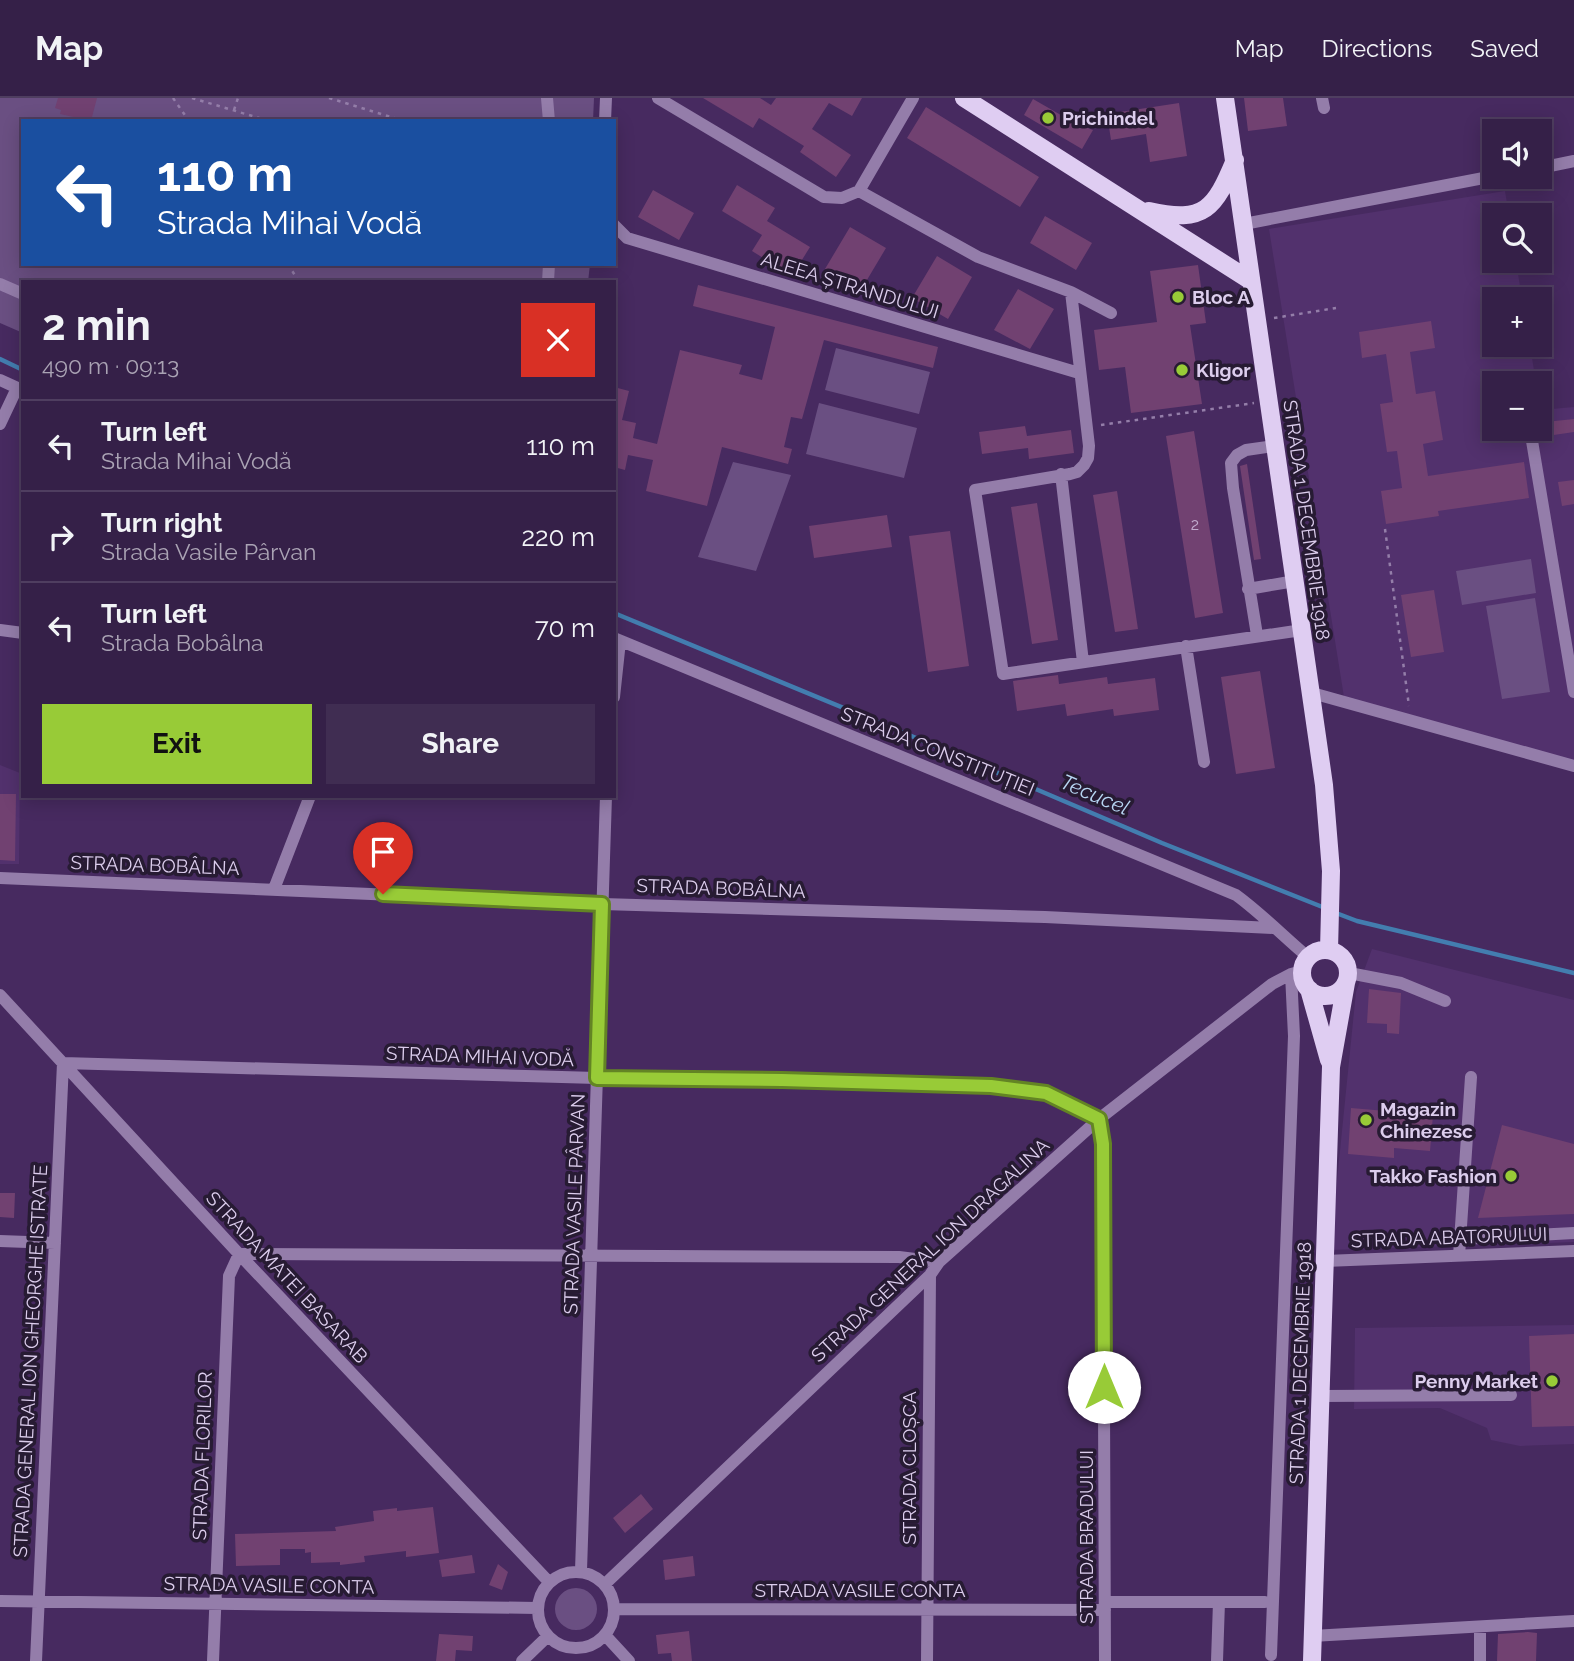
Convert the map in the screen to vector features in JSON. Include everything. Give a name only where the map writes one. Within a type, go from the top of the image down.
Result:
[{"type":"main road","points":[[964,98],[1251,281]]},
{"type":"main road","name":"STRADA 1 DECEMBRIE 1918","points":[[1225,98],[1324,785],[1331,871],[1329,950]]},
{"type":"main road","points":[[1140,209],[1167,215],[1189,215],[1206,208],[1220,195],[1235,160]]},
{"type":"main road","points":[[1329,950],[1339,954],[1346,962],[1347,978],[1339,992],[1319,995],[1309,989],[1300,967],[1318,951],[1329,950]]},
{"type":"main road","name":"STRADA 1 DECEMBRIE 1918","points":[[1312,1661],[1331,1067],[1347,978]]},
{"type":"main road","name":"STRADA 1 DECEMBRIE 1918","points":[[1309,989],[1331,1067]]},
{"type":"street","points":[[547,98],[549,119]]},
{"type":"street","points":[[605,119],[606,98]]},
{"type":"street","points":[[657,98],[824,197],[842,198],[859,191],[913,98]]},
{"type":"street","points":[[1552,166],[1574,161]]},
{"type":"street","points":[[1244,224],[1482,178]]},
{"type":"street","points":[[859,191],[978,257],[1071,292],[1111,313]]},
{"type":"street","name":"ALEEA ȘTRANDULUI","points":[[616,227],[627,238],[1079,373]]},
{"type":"street","points":[[0,284],[21,293]]},
{"type":"street","points":[[1071,292],[1087,427],[1088,458],[1077,472],[975,490],[1003,674],[1302,630]]},
{"type":"street","points":[[0,380],[20,389],[0,424]]},
{"type":"street","points":[[1533,441],[1574,692]]},
{"type":"street","points":[[1257,635],[1231,463],[1237,455],[1246,450],[1274,446]]},
{"type":"street","points":[[1062,474],[1083,662]]},
{"type":"street","points":[[1248,589],[1295,581]]},
{"type":"street","points":[[0,630],[21,633]]},
{"type":"street","points":[[616,659],[617,640]]},
{"type":"street","name":"STRADA CONSTITUȚIEI","points":[[617,640],[1236,895],[1256,909],[1273,928],[1300,967]]},
{"type":"street","points":[[1186,646],[1204,762]]},
{"type":"street","points":[[1312,693],[1574,766]]},
{"type":"street","points":[[274,889],[309,798]]},
{"type":"street","name":"STRADA VASILE PÂRVAN","points":[[581,1572],[606,798]]},
{"type":"street","name":"STRADA BOBÂLNA","points":[[0,878],[602,904],[1045,917],[1273,928]]},
{"type":"street","points":[[1271,1655],[1294,1050],[1300,967]]},
{"type":"street","name":"STRADA GENERAL ION DRAGALINA","points":[[605,1584],[930,1275],[939,1262],[1099,1119],[1272,984],[1300,967]]},
{"type":"street","points":[[1347,978],[1401,983],[1445,1001]]},
{"type":"street","name":"STRADA MATEI BASARAB","points":[[0,995],[239,1254],[549,1582]]},
{"type":"street","name":"STRADA MIHAI VODĂ","points":[[63,1063],[991,1086],[1046,1093],[1099,1119]]},
{"type":"street","name":"STRADA GENERAL ION GHEORGHE ISTRATE","points":[[36,1661],[63,1063]]},
{"type":"street","points":[[1459,1256],[1471,1077]]},
{"type":"street","name":"STRADA BRADULUI","points":[[1099,1119],[1103,1144],[1105,1661]]},
{"type":"street","points":[[1460,1239],[1574,1233]]},
{"type":"street","points":[[0,1241],[55,1243]]},
{"type":"street","name":"STRADA ABATORULUI","points":[[1325,1261],[1574,1251]]},
{"type":"street","points":[[239,1254],[899,1257],[939,1262]]},
{"type":"street","name":"STRADA FLORILOR","points":[[213,1661],[229,1276],[239,1254]]},
{"type":"street","name":"STRADA CLOȘCA","points":[[927,1661],[930,1275]]},
{"type":"street","points":[[1320,1396],[1511,1395]]},
{"type":"street","points":[[581,1572],[598,1578],[605,1584],[615,1609],[614,1619],[605,1635],[576,1655],[548,1636],[542,1628],[537,1608],[549,1582],[564,1573],[581,1572]]},
{"type":"street","name":"STRADA VASILE CONTA","points":[[0,1601],[537,1608]]},
{"type":"street","points":[[1217,1661],[1219,1602]]},
{"type":"street","name":"STRADA VASILE CONTA","points":[[615,1609],[927,1610],[1265,1602]]},
{"type":"street","points":[[1312,1636],[1574,1621]]},
{"type":"street","points":[[1480,1627],[1480,1661]]},
{"type":"street","points":[[605,1635],[629,1661]]},
{"type":"street","points":[[522,1661],[548,1636]]},
{"type":"path","points":[[173,98],[188,119]]},
{"type":"path","points":[[192,98],[263,119]]},
{"type":"path","points":[[234,110],[238,98]]},
{"type":"path","points":[[329,98],[397,119]]},
{"type":"path","points":[[1257,321],[1336,308]]},
{"type":"path","points":[[1087,427],[1268,401]]},
{"type":"path","points":[[1385,529],[1411,721]]},
{"type":"shaded area","points":[[0,98],[594,98],[593,119],[21,119],[21,266],[590,266],[588,280],[21,280],[21,332],[0,323]]},
{"type":"shaded area","points":[[1505,191],[1507,203],[1482,203],[1482,273],[1518,273],[1520,287],[1482,287],[1482,357],[1532,357],[1534,371],[1482,371],[1482,441],[1552,441],[1552,409],[1574,407],[1574,761],[1344,697],[1269,229]]},
{"type":"shaded area","points":[[836,348],[930,372],[919,414],[825,390]]},
{"type":"shaded area","points":[[819,403],[917,428],[904,478],[806,454]]},
{"type":"shaded area","points":[[733,462],[791,475],[756,571],[698,557]]},
{"type":"shaded area","points":[[1531,559],[1536,593],[1462,605],[1456,571]]},
{"type":"shaded area","points":[[1535,598],[1550,692],[1502,699],[1486,606]]},
{"type":"shaded area","points":[[0,765],[20,773],[19,864],[0,864]]},
{"type":"shaded area","points":[[1372,949],[1574,1000],[1574,1242],[1330,1250],[1356,992]]},
{"type":"shaded area","points":[[1574,1325],[1574,1444],[1520,1446],[1491,1440],[1487,1428],[1440,1408],[1354,1409],[1355,1328]]},
{"type":"shaded area","points":[[576,1588],[591,1594],[597,1609],[591,1624],[576,1630],[561,1624],[555,1609],[561,1594]]},
{"type":"building","points":[[58,98],[97,98],[92,119],[60,114],[61,110],[55,108]]},
{"type":"building","points":[[703,98],[760,98],[771,105],[776,98],[862,98],[852,116],[829,103],[812,129],[851,155],[836,177],[800,152],[804,146],[759,118],[753,128]]},
{"type":"building","points":[[1244,98],[1283,98],[1287,126],[1248,131]]},
{"type":"building","points":[[1033,99],[1093,130],[1082,149],[1024,115]]},
{"type":"building","points":[[1179,103],[1187,156],[1150,162],[1146,134],[1111,140],[1107,114]]},
{"type":"building","points":[[926,107],[1039,177],[1020,207],[907,138]]},
{"type":"building","points":[[737,185],[775,208],[767,221],[810,247],[792,276],[752,251],[762,235],[722,211]]},
{"type":"building","points":[[653,190],[694,213],[679,240],[638,217]]},
{"type":"building","points":[[1045,216],[1092,243],[1076,270],[1030,243]]},
{"type":"building","points":[[850,227],[886,248],[861,290],[825,269]]},
{"type":"building","points":[[937,256],[972,277],[948,319],[912,298]]},
{"type":"building","points":[[1198,265],[1206,323],[1190,325],[1202,404],[1131,413],[1125,367],[1099,370],[1094,330],[1157,322],[1150,271]]},
{"type":"building","points":[[698,285],[938,347],[933,368],[824,340],[802,419],[791,417],[784,447],[792,449],[788,464],[722,447],[707,506],[646,491],[653,460],[628,455],[625,470],[616,468],[616,388],[629,391],[622,420],[636,423],[633,438],[657,444],[680,350],[742,365],[739,374],[762,380],[775,327],[693,306]]},
{"type":"building","points":[[1018,289],[1054,309],[1030,349],[994,330]]},
{"type":"building","points":[[1431,321],[1435,348],[1410,352],[1416,394],[1435,391],[1443,440],[1423,444],[1428,476],[1524,462],[1529,498],[1438,511],[1439,516],[1386,524],[1381,491],[1402,488],[1397,451],[1387,452],[1380,404],[1393,402],[1386,354],[1362,358],[1359,332]]},
{"type":"building","points":[[1574,419],[1574,432],[1552,435],[1552,421]]},
{"type":"building","points":[[1025,426],[1027,436],[1071,430],[1074,453],[1029,459],[1028,448],[982,454],[979,432]]},
{"type":"building","points":[[1194,431],[1223,613],[1195,618],[1166,436]]},
{"type":"building","points":[[1247,464],[1261,559],[1254,560],[1240,466]]},
{"type":"building","points":[[1574,480],[1574,504],[1562,506],[1558,482]]},
{"type":"building","points":[[1117,491],[1138,629],[1115,632],[1093,495]]},
{"type":"building","points":[[1037,503],[1058,640],[1032,644],[1011,507]]},
{"type":"building","points":[[887,515],[892,547],[814,558],[809,526]]},
{"type":"building","points":[[950,531],[969,666],[928,672],[909,536]]},
{"type":"building","points":[[1434,590],[1444,652],[1411,657],[1401,595]]},
{"type":"building","points":[[1260,671],[1275,768],[1236,774],[1221,677]]},
{"type":"building","points":[[1058,675],[1059,684],[1107,677],[1108,684],[1155,678],[1159,710],[1114,716],[1113,709],[1067,716],[1065,704],[1017,711],[1013,681]]},
{"type":"building","points":[[0,794],[16,794],[15,861],[0,860]]},
{"type":"building","points":[[1369,989],[1401,993],[1399,1034],[1387,1033],[1387,1024],[1367,1023]]},
{"type":"building","points":[[1351,1108],[1433,1115],[1430,1151],[1394,1148],[1394,1158],[1348,1154]]},
{"type":"building","points":[[1502,1125],[1574,1144],[1574,1214],[1478,1218]]},
{"type":"building","points":[[0,1193],[15,1193],[14,1218],[0,1217]]},
{"type":"building","name":"Penny Market","points":[[1574,1334],[1574,1426],[1532,1427],[1529,1336]]},
{"type":"building","points":[[641,1494],[653,1509],[625,1533],[613,1518]]},
{"type":"building","points":[[433,1507],[439,1553],[406,1557],[406,1551],[364,1556],[365,1562],[340,1565],[340,1562],[311,1563],[311,1552],[305,1553],[305,1549],[280,1549],[280,1565],[236,1566],[235,1534],[336,1531],[335,1527],[374,1521],[373,1511]]},
{"type":"building","points":[[472,1555],[475,1573],[442,1577],[439,1560]]},
{"type":"building","points":[[693,1556],[695,1576],[665,1580],[663,1560]]},
{"type":"building","points":[[498,1564],[508,1572],[502,1590],[489,1585]]},
{"type":"building","points":[[689,1631],[692,1661],[672,1661],[671,1653],[658,1654],[656,1635]]},
{"type":"building","points":[[1537,1633],[1536,1661],[1497,1661],[1498,1634]]},
{"type":"building","points":[[439,1634],[473,1636],[472,1651],[456,1650],[455,1661],[436,1661]]},
{"type":"waterway","name":"Tecucel","points":[[0,359],[21,369]]},
{"type":"waterway","name":"Tecucel","points":[[616,614],[1162,843],[1325,908]]},
{"type":"waterway","name":"Tecucel","points":[[1336,913],[1357,921],[1574,973]]},
{"type":"place","name":"Prichindel","points":[[1048,118]]},
{"type":"place","name":"Bloc A","points":[[1178,297]]},
{"type":"place","name":"Kligor","points":[[1182,370]]},
{"type":"place","name":"Magazin Chinezesc","points":[[1366,1120]]},
{"type":"place","name":"Takko Fashion","points":[[1511,1176]]},
{"type":"place","name":"Penny Market","points":[[1552,1381]]},
{"type":"route","points":[[383,894],[602,904],[597,1078],[782,1080],[1021,1088],[1046,1093],[1099,1119],[1103,1144],[1104,1387]]}]
